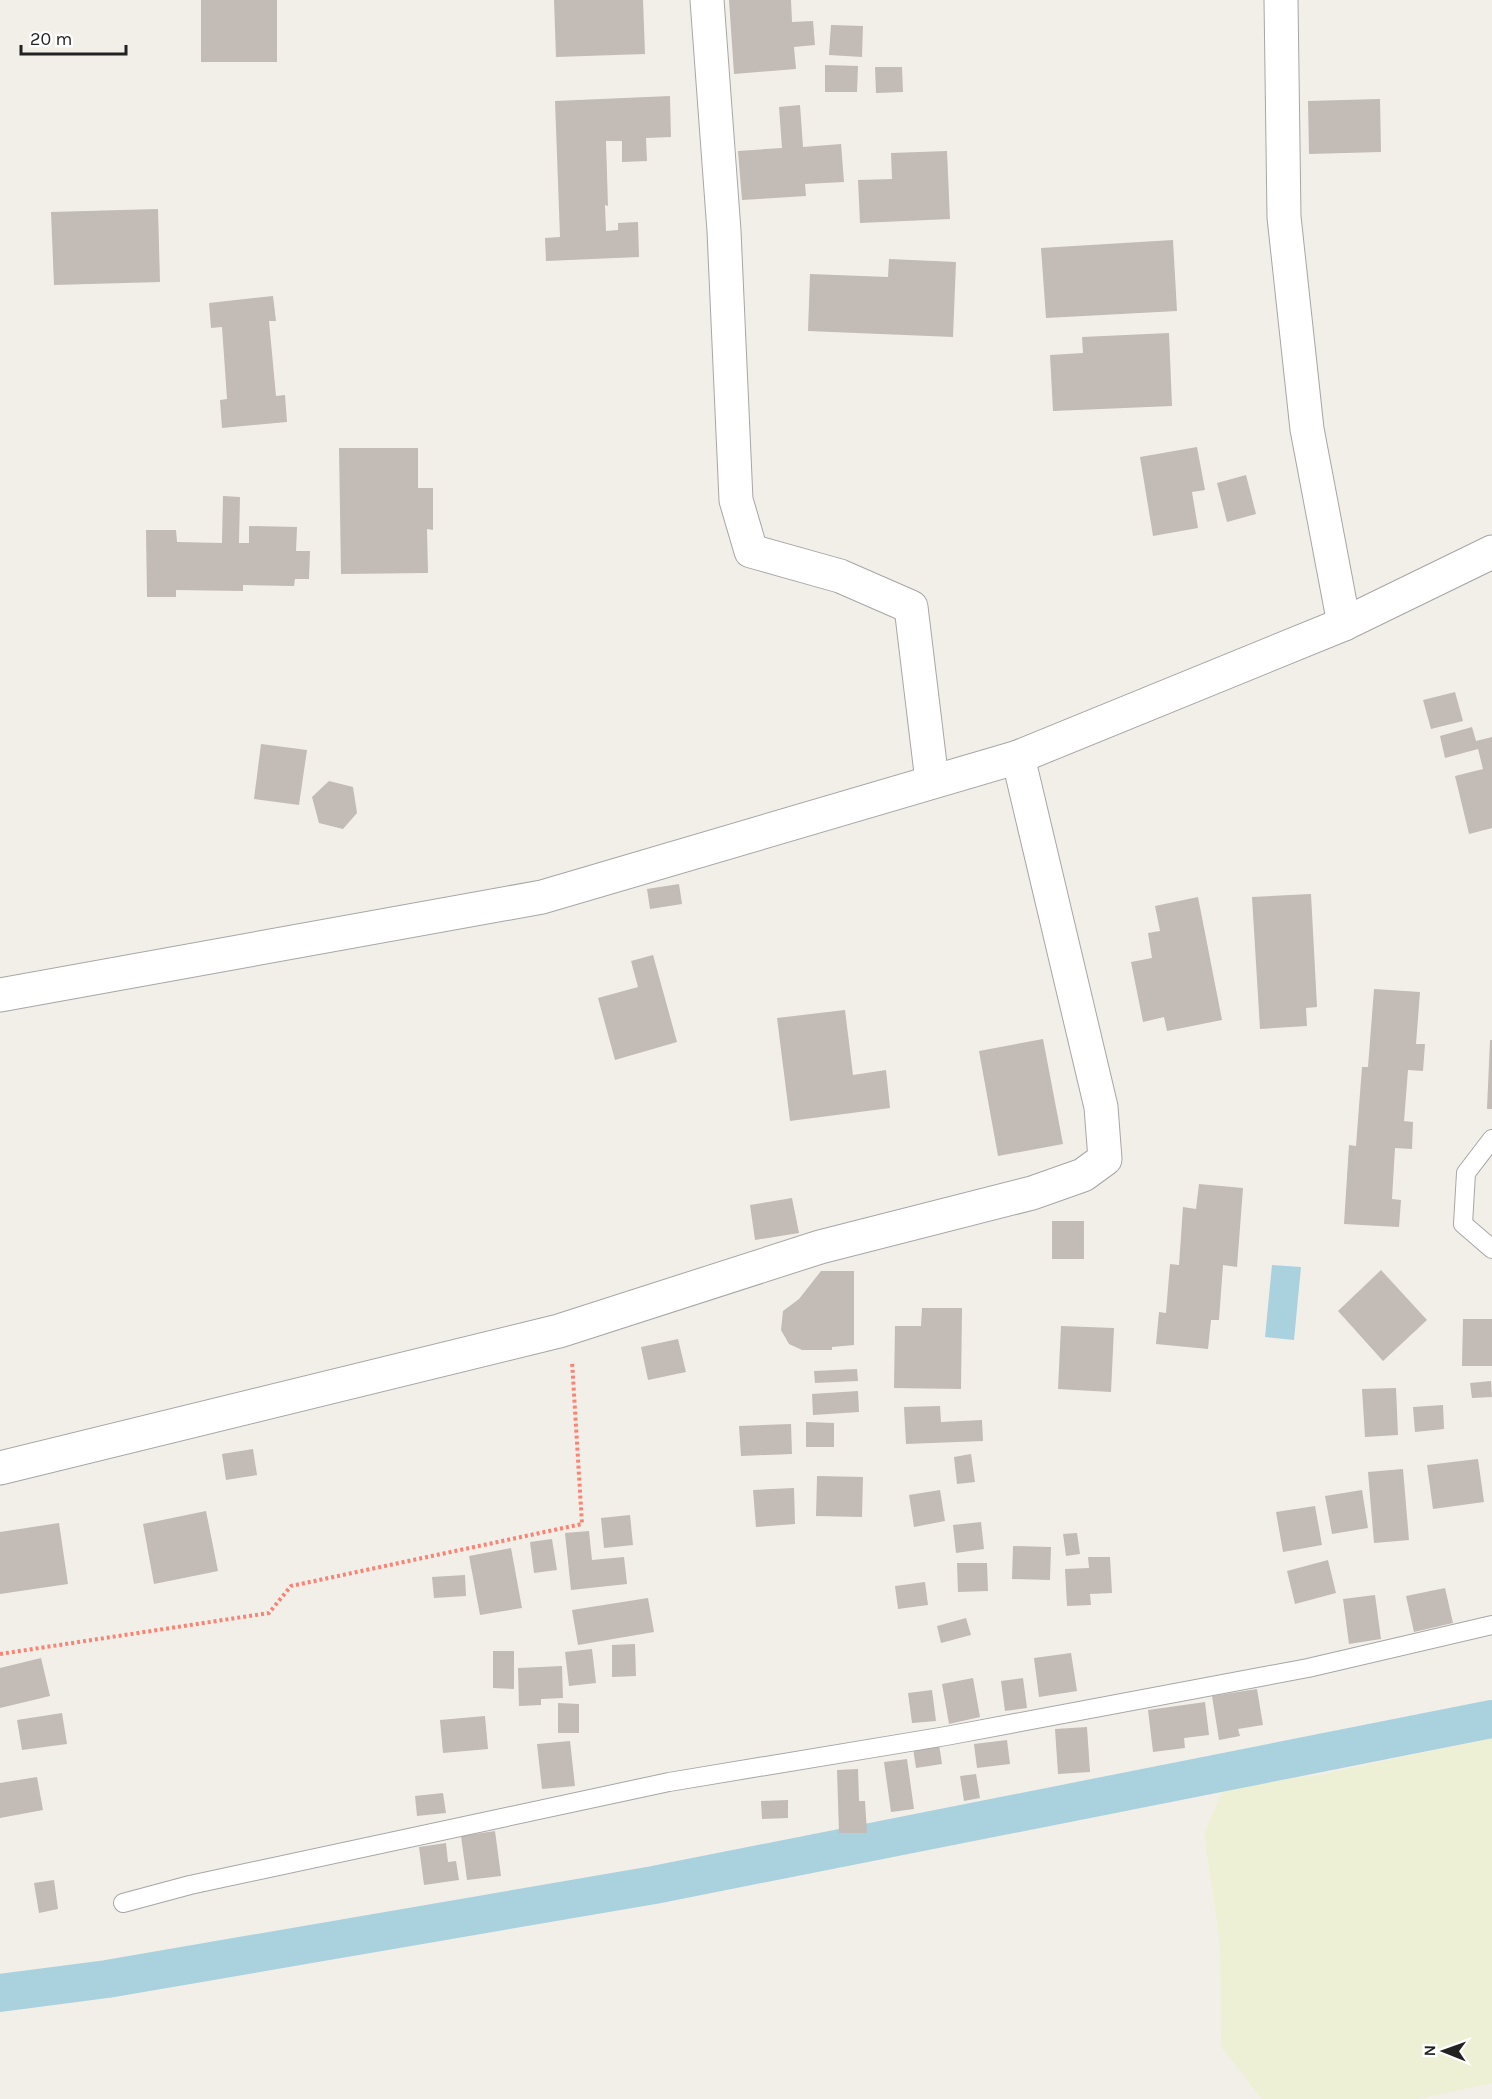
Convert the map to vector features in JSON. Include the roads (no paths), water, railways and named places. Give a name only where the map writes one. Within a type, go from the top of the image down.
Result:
[{"type":"street","points":[[707,0],[724,231],[736,500],[751,551],[840,576],[911,608],[932,781]]},
{"type":"street","points":[[1281,0],[1284,217],[1307,429],[1344,624]]},
{"type":"street","points":[[0,995],[542,897],[1017,757],[1344,624],[1492,552]]},
{"type":"street","points":[[0,1468],[570,1327],[820,1247],[1032,1193],[1083,1174],[1105,1159],[1101,1107],[1017,757]]},
{"type":"lane","points":[[1492,1139],[1466,1173],[1463,1224],[1492,1249]]},
{"type":"lane","points":[[123,1903],[190,1885],[669,1782],[946,1736],[1284,1672],[1492,1625]]},
{"type":"water","points":[[1272,1265],[1301,1267],[1294,1340],[1265,1337]]},
{"type":"waterway","points":[[0,1993],[107,1979],[654,1885],[1492,1719]]}]
